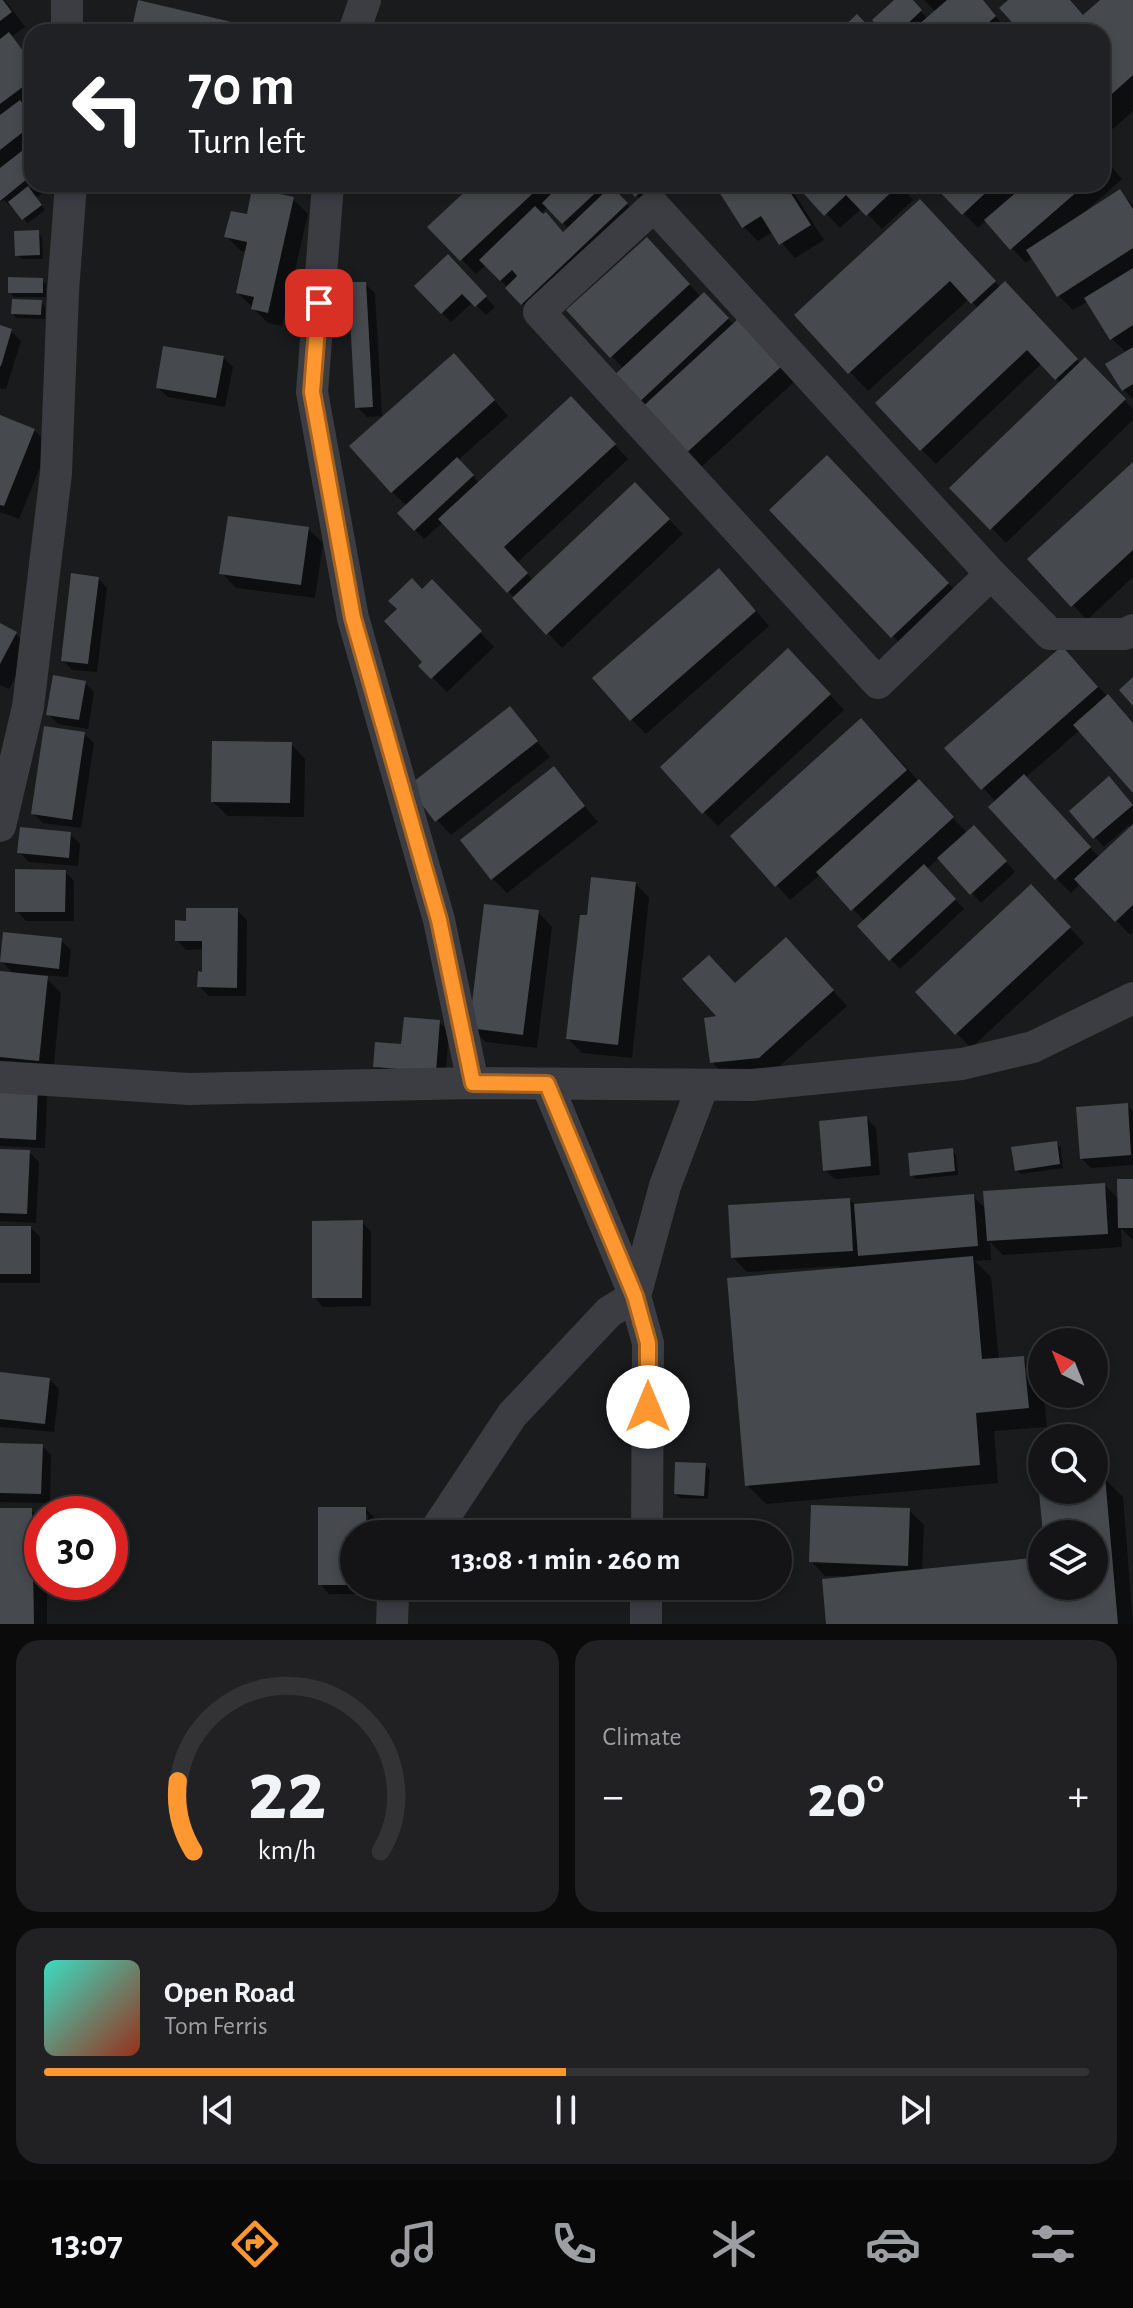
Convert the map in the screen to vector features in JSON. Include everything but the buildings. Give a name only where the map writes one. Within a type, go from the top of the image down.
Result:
[{"type":"street","points":[[67,0],[67,24]]},
{"type":"street","points":[[357,24],[365,0]]},
{"type":"street","points":[[0,826],[28,707],[56,473],[70,192]]},
{"type":"street","points":[[327,192],[312,392],[353,618],[439,920],[473,1083]]},
{"type":"street","points":[[991,574],[878,683],[539,312],[654,206],[991,574],[1050,634],[1125,634],[1133,630]]},
{"type":"street","points":[[0,1077],[189,1089],[473,1083],[752,1085],[962,1064],[1033,1047],[1133,998]]},
{"type":"street","points":[[547,1084],[635,1296],[648,1343],[647,1520]]},
{"type":"street","points":[[442,1520],[512,1415],[609,1312],[635,1296],[665,1186],[703,1085]]},
{"type":"street","points":[[392,1624],[393,1600]]},
{"type":"street","points":[[646,1600],[646,1624]]},
{"type":"route","points":[[319,303],[312,392],[353,618],[439,920],[473,1083],[547,1084],[635,1296],[648,1343],[648,1407]]}]
